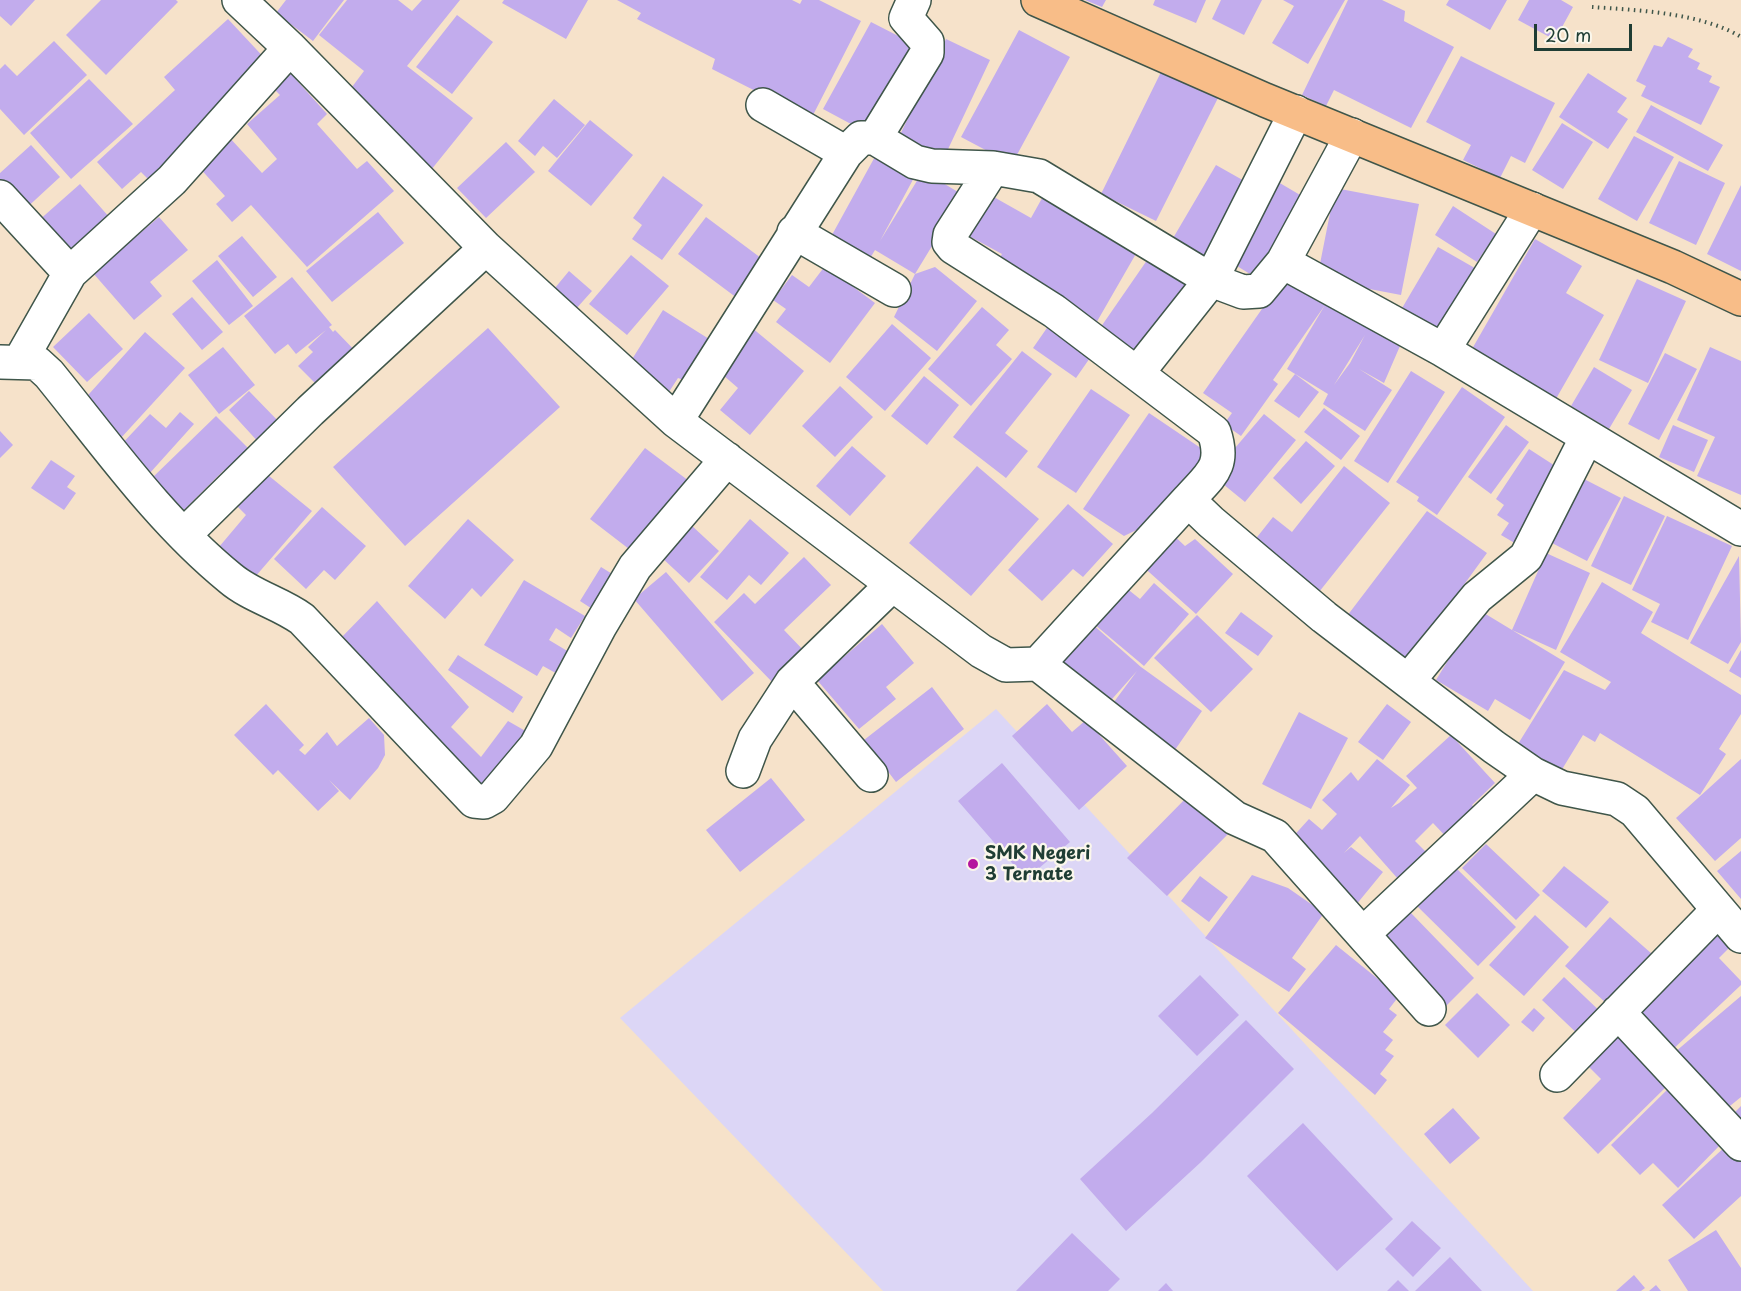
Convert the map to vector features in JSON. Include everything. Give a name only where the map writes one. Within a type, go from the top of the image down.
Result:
[{"type":"highway","points":[[1038,0],[1296,112],[1673,267],[1741,299]]},
{"type":"street","points":[[239,0],[290,48],[486,248],[676,421],[981,651],[1006,665],[1038,664],[1235,818],[1275,836],[1429,1009]]},
{"type":"street","points":[[676,421],[794,232],[860,146],[928,47],[906,18],[914,0]]},
{"type":"street","points":[[10,361],[70,273],[172,180],[290,48]]},
{"type":"street","points":[[763,105],[860,146],[915,162],[932,166],[993,168],[1039,176],[1211,280],[1243,292],[1259,291],[1283,262],[1352,135]]},
{"type":"street","points":[[1138,372],[1211,280],[1296,112]]},
{"type":"street","points":[[993,168],[950,235],[949,242],[953,248],[1054,311],[1138,372],[1214,432],[1220,450],[1216,468],[1038,664]]},
{"type":"street","points":[[0,197],[70,273]]},
{"type":"street","points":[[1443,350],[1532,209]]},
{"type":"street","points":[[794,232],[894,290]]},
{"type":"street","points":[[184,535],[310,411],[486,248]]},
{"type":"street","points":[[1283,262],[1443,350],[1741,529]]},
{"type":"street","points":[[10,361],[37,363],[184,535],[232,580],[285,606],[302,619],[474,801],[484,802],[493,797],[536,746],[600,626],[636,567],[727,459]]},
{"type":"street","points":[[1408,681],[1477,597],[1526,557],[1587,437]]},
{"type":"street","points":[[1188,500],[1324,617],[1533,774],[1562,788],[1617,799],[1635,811],[1741,936]]},
{"type":"street","points":[[743,771],[755,739],[792,682],[892,585]]},
{"type":"street","points":[[792,682],[871,775]]},
{"type":"street","points":[[1363,934],[1533,774]]},
{"type":"street","points":[[1557,1075],[1718,910]]},
{"type":"street","points":[[1618,1012],[1741,1144]]},
{"type":"path","points":[[1592,7],[1637,10],[1675,16],[1709,24],[1741,37]]},
{"type":"shaded area","name":"SMK Negeri 3 Ternate","points":[[996,709],[1533,1291],[883,1291],[620,1018]]},
{"type":"building","points":[[0,0],[35,0],[11,26],[0,16]]},
{"type":"building","points":[[101,0],[176,0],[178,2],[106,75],[66,35]]},
{"type":"building","points":[[286,0],[344,0],[313,41],[276,13]]},
{"type":"building","points":[[347,0],[398,0],[412,11],[422,0],[460,0],[407,66],[473,118],[431,170],[346,95],[364,71],[319,35]]},
{"type":"building","points":[[504,0],[588,0],[566,39],[502,3]]},
{"type":"building","points":[[617,0],[792,0],[800,4],[802,0],[819,0],[861,21],[811,119],[712,69],[715,59],[637,19],[641,13]]},
{"type":"building","points":[[1085,0],[1106,0],[1102,7]]},
{"type":"building","points":[[1155,0],[1206,0],[1196,23],[1153,5]]},
{"type":"building","points":[[1221,0],[1262,0],[1244,35],[1212,19]]},
{"type":"building","points":[[1283,0],[1345,0],[1308,64],[1272,43],[1294,6]]},
{"type":"building","points":[[1348,0],[1382,0],[1405,11],[1404,21],[1454,47],[1411,128],[1334,90],[1326,106],[1302,95]]},
{"type":"building","points":[[1449,0],[1507,0],[1490,30],[1446,5]]},
{"type":"building","points":[[1529,0],[1561,0],[1573,7],[1555,40],[1518,20]]},
{"type":"building","points":[[457,15],[493,42],[452,94],[416,67]]},
{"type":"building","points":[[228,19],[270,64],[152,183],[141,172],[122,189],[97,162],[175,90],[164,77]]},
{"type":"building","points":[[871,22],[912,43],[864,131],[823,109]]},
{"type":"building","points":[[1019,30],[1070,57],[1012,164],[961,137]]},
{"type":"building","points":[[1668,37],[1693,49],[1688,57],[1700,63],[1697,69],[1712,76],[1709,82],[1720,87],[1701,125],[1641,96],[1646,86],[1636,81],[1654,45],[1662,47]]},
{"type":"building","points":[[946,39],[990,60],[942,162],[897,141]]},
{"type":"building","points":[[54,41],[87,75],[24,135],[0,109],[0,69],[5,64],[17,76]]},
{"type":"building","points":[[1461,56],[1555,103],[1525,163],[1511,156],[1500,178],[1463,160],[1471,145],[1426,122]]},
{"type":"building","points":[[1162,70],[1218,98],[1156,221],[1101,194]]},
{"type":"building","points":[[1588,73],[1627,98],[1617,112],[1628,119],[1608,149],[1559,117]]},
{"type":"building","points":[[291,74],[327,114],[317,124],[357,169],[367,161],[394,191],[307,267],[251,205],[232,222],[216,204],[225,196],[197,165],[229,137],[262,173],[277,159],[247,124],[280,95],[274,89]]},
{"type":"building","points":[[89,79],[133,124],[71,179],[30,133]]},
{"type":"building","points":[[554,99],[585,125],[557,158],[543,146],[535,156],[518,141]]},
{"type":"building","points":[[1651,105],[1723,145],[1708,171],[1636,132]]},
{"type":"building","points":[[590,120],[633,155],[591,206],[548,171]]},
{"type":"building","points":[[1562,123],[1593,142],[1563,189],[1532,170]]},
{"type":"building","points":[[1634,136],[1674,157],[1637,221],[1598,199]]},
{"type":"building","points":[[506,142],[535,172],[486,218],[457,188]]},
{"type":"building","points":[[31,145],[60,177],[22,212],[0,188],[0,173]]},
{"type":"building","points":[[877,153],[916,174],[880,241],[923,171],[963,195],[915,274],[875,250],[866,265],[827,244]]},
{"type":"building","points":[[1679,161],[1725,183],[1696,245],[1649,223]]},
{"type":"building","points":[[1216,165],[1255,187],[1208,267],[1169,245]]},
{"type":"building","points":[[663,176],[703,205],[662,260],[632,239],[642,225],[633,218]]},
{"type":"building","points":[[1273,179],[1312,202],[1263,282],[1224,258]]},
{"type":"building","points":[[80,184],[118,227],[68,257],[37,222]]},
{"type":"building","points":[[1741,185],[1741,271],[1707,254]]},
{"type":"building","points":[[1335,188],[1419,204],[1401,295],[1317,279]]},
{"type":"building","points":[[1046,191],[1141,245],[1095,325],[994,268],[1002,254],[969,236],[992,196],[1031,218]]},
{"type":"building","points":[[1453,206],[1496,234],[1477,262],[1435,235]]},
{"type":"building","points":[[378,212],[404,243],[332,302],[306,271]]},
{"type":"building","points":[[159,217],[188,250],[150,282],[162,296],[134,320],[93,273]]},
{"type":"building","points":[[706,217],[765,261],[737,298],[678,254]]},
{"type":"building","points":[[242,236],[277,277],[253,297],[218,256]]},
{"type":"building","points":[[1535,239],[1582,266],[1566,293],[1604,315],[1553,404],[1468,356]]},
{"type":"building","points":[[1438,247],[1480,271],[1440,340],[1398,315]]},
{"type":"building","points":[[1152,253],[1194,281],[1137,363],[1096,334]]},
{"type":"building","points":[[631,255],[669,286],[627,335],[589,304]]},
{"type":"building","points":[[217,260],[253,306],[229,325],[192,281]]},
{"type":"building","points":[[825,266],[875,303],[830,363],[776,322],[786,309],[773,300],[792,275],[809,287]]},
{"type":"building","points":[[935,267],[977,301],[937,351],[894,317],[915,274]]},
{"type":"building","points":[[1290,269],[1403,339],[1384,383],[1359,369],[1392,390],[1365,431],[1323,404],[1328,394],[1287,369],[1325,305],[1273,380],[1278,384],[1241,436],[1224,424],[1232,413],[1203,393]],"holes":[[[1365,335],[1350,363],[1334,385]]]},
{"type":"building","points":[[569,271],[592,291],[567,319],[545,300]]},
{"type":"building","points":[[292,277],[332,325],[329,327],[333,332],[335,330],[362,358],[325,393],[298,366],[313,352],[308,347],[326,330],[296,354],[288,344],[275,354],[244,316]]},
{"type":"building","points":[[1637,279],[1686,301],[1648,383],[1599,360]]},
{"type":"building","points":[[192,297],[223,332],[202,350],[172,314]]},
{"type":"building","points":[[982,307],[1009,330],[996,345],[1012,359],[971,406],[928,369]]},
{"type":"building","points":[[663,310],[717,344],[692,383],[678,378],[665,398],[624,372]]},
{"type":"building","points":[[89,313],[123,349],[87,382],[53,347]]},
{"type":"building","points":[[892,324],[931,358],[885,411],[846,377]]},
{"type":"building","points":[[1049,325],[1092,355],[1076,378],[1033,348]]},
{"type":"building","points":[[751,327],[804,371],[750,435],[720,410],[738,388],[716,369]]},
{"type":"building","points":[[488,328],[560,407],[405,546],[333,467]]},
{"type":"building","points":[[145,332],[185,368],[120,439],[80,404]]},
{"type":"building","points":[[223,347],[255,385],[219,414],[188,375]]},
{"type":"building","points":[[1710,347],[1741,361],[1741,495],[1697,476],[1715,437],[1677,420]]},
{"type":"building","points":[[1022,351],[1052,374],[1005,433],[1028,451],[1006,478],[953,437]]},
{"type":"building","points":[[1665,353],[1697,369],[1659,440],[1628,424]]},
{"type":"building","points":[[1594,367],[1632,390],[1609,429],[1571,406]]},
{"type":"building","points":[[1411,371],[1445,392],[1388,483],[1354,461]]},
{"type":"building","points":[[1295,374],[1319,392],[1299,418],[1274,401]]},
{"type":"building","points":[[924,376],[959,405],[927,445],[891,416]]},
{"type":"building","points":[[840,386],[873,417],[835,457],[802,426]]},
{"type":"building","points":[[1462,387],[1505,417],[1437,515],[1417,501],[1419,497],[1396,482]]},
{"type":"building","points":[[1091,389],[1130,415],[1076,493],[1037,467]]},
{"type":"building","points":[[249,391],[282,425],[261,445],[229,410]]},
{"type":"building","points":[[1324,408],[1360,436],[1341,460],[1304,432]]},
{"type":"building","points":[[180,412],[194,424],[149,474],[119,447],[150,414],[166,428]]},
{"type":"building","points":[[1149,413],[1211,455],[1170,514],[1124,536],[1083,509]]},
{"type":"building","points":[[1264,414],[1296,440],[1245,502],[1212,475]]},
{"type":"building","points":[[216,416],[258,458],[235,482],[224,470],[184,510],[152,478]]},
{"type":"building","points":[[1506,425],[1529,442],[1491,494],[1468,477]]},
{"type":"building","points":[[1673,425],[1708,440],[1694,472],[1659,457]]},
{"type":"building","points":[[0,431],[13,445],[0,458]]},
{"type":"building","points":[[1306,441],[1335,466],[1301,504],[1273,478]]},
{"type":"building","points":[[852,446],[886,476],[850,516],[816,486]]},
{"type":"building","points":[[645,448],[689,481],[642,559],[590,519]]},
{"type":"building","points":[[1529,449],[1563,471],[1518,545],[1501,535],[1509,523],[1497,515],[1504,505],[1496,499]]},
{"type":"building","points":[[51,460],[75,476],[67,487],[76,493],[64,510],[31,488]]},
{"type":"building","points":[[977,466],[1039,519],[971,596],[909,543]]},
{"type":"building","points":[[1344,466],[1390,503],[1319,592],[1250,546],[1273,517],[1292,532]]},
{"type":"building","points":[[263,471],[312,511],[255,577],[219,547],[246,515],[235,504]]},
{"type":"building","points":[[1584,479],[1621,498],[1587,561],[1550,542]]},
{"type":"building","points":[[1624,496],[1665,516],[1631,585],[1591,566]]},
{"type":"building","points":[[1068,504],[1113,544],[1083,577],[1073,569],[1042,601],[1008,570]]},
{"type":"building","points":[[322,507],[366,546],[335,580],[324,570],[306,589],[274,559]]},
{"type":"building","points":[[1427,511],[1487,553],[1407,663],[1347,616]]},
{"type":"building","points":[[1667,516],[1732,546],[1688,640],[1651,622],[1660,604],[1632,590]]},
{"type":"building","points":[[468,519],[514,560],[481,597],[472,588],[445,619],[408,586]]},
{"type":"building","points":[[750,519],[789,553],[761,585],[749,575],[727,600],[700,577]]},
{"type":"building","points":[[690,524],[719,551],[689,583],[660,556]]},
{"type":"building","points":[[1170,532],[1185,546],[1195,539],[1233,574],[1196,614],[1140,564]]},
{"type":"building","points":[[1546,553],[1590,573],[1556,650],[1512,630]]},
{"type":"building","points":[[1739,556],[1741,642],[1728,664],[1690,643]]},
{"type":"building","points":[[804,557],[831,585],[784,630],[807,654],[775,685],[714,622],[744,593],[755,604]]},
{"type":"building","points":[[601,567],[622,580],[600,614],[580,601]]},
{"type":"building","points":[[666,572],[754,673],[722,701],[634,599]]},
{"type":"building","points":[[524,580],[585,616],[571,638],[556,628],[549,640],[574,655],[561,676],[543,666],[537,676],[484,645]]},
{"type":"building","points":[[1602,582],[1653,612],[1641,633],[1741,695],[1741,714],[1719,749],[1726,754],[1700,795],[1600,733],[1595,742],[1583,735],[1561,771],[1518,744],[1564,670],[1605,690],[1611,682],[1560,652]]},
{"type":"building","points":[[1154,583],[1189,614],[1144,666],[1094,624],[1125,587],[1140,599]]},
{"type":"building","points":[[377,601],[469,707],[451,727],[481,757],[508,721],[536,737],[498,790],[470,792],[339,640]]},
{"type":"building","points":[[1479,610],[1565,662],[1530,720],[1495,699],[1488,711],[1436,680]]},
{"type":"building","points":[[1241,612],[1273,636],[1258,656],[1225,633]]},
{"type":"building","points":[[1197,615],[1253,669],[1211,712],[1154,658]]},
{"type":"building","points":[[1091,623],[1141,667],[1202,711],[1170,757],[1105,714],[1137,671],[1105,707],[1055,664]]},
{"type":"building","points":[[882,624],[914,663],[886,687],[896,699],[859,729],[817,680]]},
{"type":"building","points":[[1741,650],[1741,678],[1729,671]]},
{"type":"building","points":[[458,655],[523,697],[513,713],[448,670]]},
{"type":"building","points":[[932,687],[964,729],[896,782],[864,740]]},
{"type":"building","points":[[266,704],[304,745],[299,750],[305,755],[327,732],[337,746],[369,718],[384,735],[385,755],[378,768],[350,800],[329,780],[339,791],[318,811],[278,770],[273,775],[234,735]]},
{"type":"building","points":[[1047,704],[1072,732],[1086,720],[1127,766],[1079,810],[1012,736]]},
{"type":"building","points":[[1387,704],[1411,722],[1383,760],[1358,742]]},
{"type":"building","points":[[1299,712],[1348,738],[1311,809],[1262,784]]},
{"type":"building","points":[[1451,735],[1495,783],[1472,805],[1482,816],[1452,843],[1433,823],[1415,841],[1435,861],[1406,888],[1360,836],[1344,853],[1351,847],[1383,872],[1351,911],[1289,841],[1309,819],[1322,830],[1337,814],[1322,800],[1351,772],[1358,781],[1377,759],[1410,785],[1391,808],[1399,803],[1417,788],[1406,776]]},
{"type":"building","points":[[1741,759],[1741,838],[1715,861],[1676,818]]},
{"type":"building","points":[[1002,763],[1070,842],[1026,879],[958,801]]},
{"type":"building","points":[[771,778],[805,820],[740,872],[706,830]]},
{"type":"building","points":[[1189,795],[1229,833],[1167,896],[1127,858]]},
{"type":"building","points":[[1486,844],[1540,895],[1516,920],[1462,868]]},
{"type":"building","points":[[1741,851],[1741,899],[1717,871]]},
{"type":"building","points":[[1564,866],[1609,902],[1586,928],[1542,891]]},
{"type":"building","points":[[1455,867],[1516,927],[1478,966],[1417,906]]},
{"type":"building","points":[[1252,875],[1288,888],[1324,913],[1292,958],[1306,969],[1289,992],[1205,938]]},
{"type":"building","points":[[1200,876],[1228,897],[1209,922],[1181,901]]},
{"type":"building","points":[[1410,912],[1474,978],[1442,1010],[1377,944]]},
{"type":"building","points":[[1535,915],[1569,947],[1524,996],[1489,965]]},
{"type":"building","points":[[1610,917],[1660,961],[1615,1011],[1565,966]]},
{"type":"building","points":[[1716,923],[1735,942],[1719,958],[1741,981],[1741,985],[1669,1053],[1628,1009]]},
{"type":"building","points":[[1336,945],[1399,996],[1389,1009],[1397,1015],[1383,1032],[1393,1040],[1385,1050],[1394,1056],[1380,1074],[1387,1080],[1375,1095],[1278,1013]]},
{"type":"building","points":[[1200,975],[1239,1015],[1197,1056],[1158,1016]]},
{"type":"building","points":[[1564,977],[1607,1018],[1585,1041],[1542,1000]]},
{"type":"building","points":[[1477,993],[1510,1025],[1478,1058],[1445,1025]]},
{"type":"building","points":[[1741,996],[1741,1097],[1725,1110],[1675,1052]]},
{"type":"building","points":[[1534,1008],[1545,1018],[1533,1032],[1521,1022]]},
{"type":"building","points":[[1246,1020],[1294,1069],[1201,1162],[1126,1231],[1080,1179],[1152,1113]]},
{"type":"building","points":[[1616,1025],[1668,1085],[1598,1154],[1563,1118],[1601,1079],[1581,1059]]},
{"type":"building","points":[[1670,1087],[1724,1141],[1678,1188],[1653,1163],[1640,1175],[1611,1145]]},
{"type":"building","points":[[1741,1106],[1741,1134],[1727,1120]]},
{"type":"building","points":[[1453,1108],[1480,1138],[1450,1164],[1424,1134]]},
{"type":"building","points":[[1303,1123],[1393,1219],[1337,1271],[1247,1176]]},
{"type":"building","points":[[1728,1144],[1741,1158],[1741,1196],[1694,1239],[1662,1205]]},
{"type":"building","points":[[1412,1221],[1441,1248],[1413,1277],[1385,1249]]},
{"type":"building","points":[[1716,1230],[1741,1268],[1741,1291],[1688,1291],[1668,1260]]},
{"type":"building","points":[[1072,1233],[1120,1279],[1108,1291],[1016,1291]]},
{"type":"building","points":[[1450,1257],[1482,1291],[1415,1291]]},
{"type":"building","points":[[1634,1275],[1645,1288],[1641,1291],[1616,1291]]},
{"type":"building","points":[[1398,1280],[1409,1291],[1387,1291]]},
{"type":"building","points":[[1166,1283],[1173,1291],[1158,1291]]},
{"type":"building","points":[[1656,1285],[1661,1291],[1649,1291]]},
{"type":"place","name":"SMK Negeri 3 Ternate","points":[[973,864]]}]
